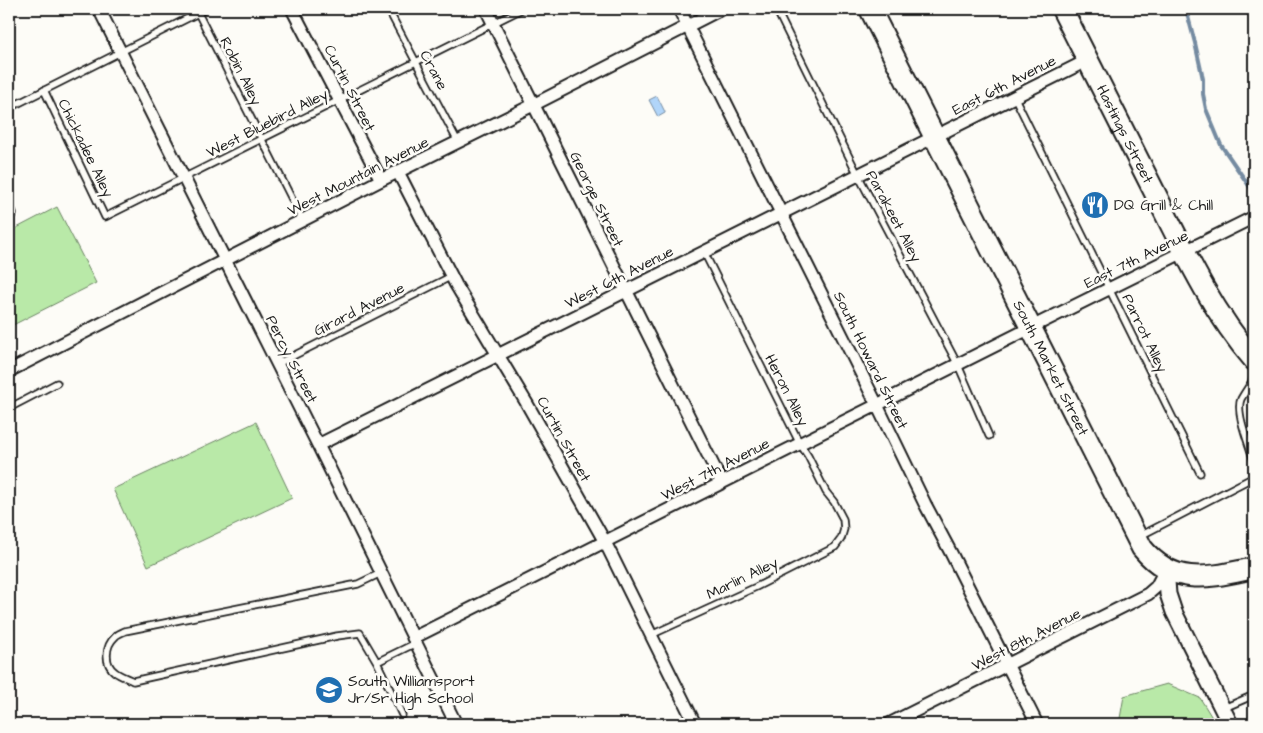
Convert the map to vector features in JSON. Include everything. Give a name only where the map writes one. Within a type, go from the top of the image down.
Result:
[{"type":"highway","name":"South Market Street","points":[[870,9],[1142,548],[1148,556],[1166,568],[1186,576],[1217,576],[1254,568]]},
{"type":"highway","name":"Hastings Street","points":[[1062,9],[1184,252],[1222,319],[1254,360]]},
{"type":"main road","points":[[1166,568],[1168,594],[1174,612],[1230,724]]},
{"type":"street","name":"Percy Street","points":[[99,9],[456,724]]},
{"type":"street","name":"Curtin Street","points":[[292,9],[381,180]]},
{"type":"street","name":"George Street","points":[[486,9],[722,483]]},
{"type":"street","name":"South Howard Street","points":[[679,9],[925,504],[1037,724]]},
{"type":"street","name":"West Mountain Avenue","points":[[9,371],[381,180],[722,9]]},
{"type":"street","name":"East 6th Avenue","points":[[934,136],[1088,60]]},
{"type":"street","name":"West 6th Avenue","points":[[318,445],[934,136]]},
{"type":"street","name":"Curtin Street","points":[[398,172],[452,276],[526,402],[604,542],[695,724]]},
{"type":"street","name":"East 7th Avenue","points":[[1030,328],[1254,217]]},
{"type":"street","name":"West 7th Avenue","points":[[415,640],[604,542],[1030,328]]},
{"type":"street","name":"West 8th Avenue","points":[[889,724],[1148,594],[1156,587],[1166,568]]},
{"type":"lane","points":[[9,108],[206,9]]},
{"type":"lane","name":"Crane","points":[[388,9],[458,143]]},
{"type":"lane","name":"West Bluebird Alley","points":[[184,178],[522,9]]},
{"type":"lane","name":"Parakeet Alley","points":[[776,9],[858,175],[958,365],[989,436]]},
{"type":"lane","name":"Robin Alley","points":[[198,13],[303,220]]},
{"type":"lane","name":"Chickadee Alley","points":[[44,90],[105,218],[184,178]]},
{"type":"lane","name":"Parrot Alley","points":[[1014,96],[1200,473]]},
{"type":"lane","name":"Heron Alley","points":[[704,252],[800,444],[843,520],[844,529],[841,539]]},
{"type":"lane","name":"Girard Avenue","points":[[277,365],[452,276]]},
{"type":"lane","points":[[1254,378],[1239,407],[1254,461]]},
{"type":"lane","points":[[9,408],[58,383]]},
{"type":"lane","points":[[1136,538],[1254,478]]},
{"type":"lane","name":"Marlin Alley","points":[[651,635],[756,587],[835,547],[841,539]]},
{"type":"lane","points":[[381,573],[358,584],[125,631],[116,635],[111,642],[107,655],[108,662],[115,672],[133,681],[338,636],[360,633],[377,662],[402,715]]},
{"type":"lane","points":[[377,662],[415,640]]},
{"type":"lane","points":[[1222,709],[1253,697]]},
{"type":"green space","points":[[57,207],[96,283],[9,327],[9,232]]},
{"type":"green space","points":[[256,422],[292,498],[148,566],[113,489]]},
{"type":"green space","points":[[1167,684],[1200,698],[1216,724],[1119,724],[1124,696]]},
{"type":"water","points":[[657,96],[665,112],[658,117],[649,100]]},
{"type":"waterway","points":[[1186,9],[1203,79],[1206,109],[1221,145],[1254,193]]},
{"type":"place","name":"DQ Grill & Chill","points":[[1095,205]]},
{"type":"place","name":"South Williamsport Jr/Sr High School","points":[[329,690]]}]
